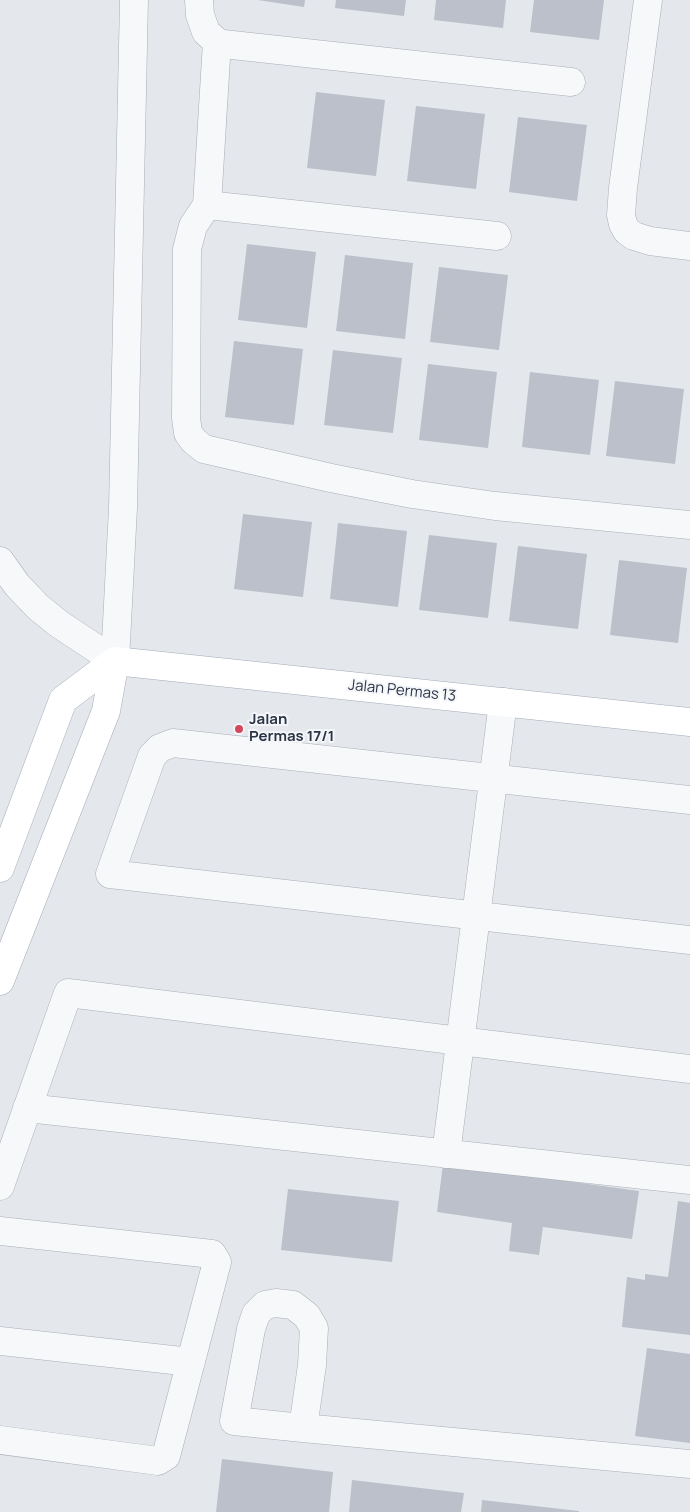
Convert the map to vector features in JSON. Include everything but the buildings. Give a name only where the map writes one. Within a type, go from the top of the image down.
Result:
[{"type":"main road","name":"Jalan Permas 13","points":[[115,661],[690,722]]},
{"type":"main road","points":[[0,868],[63,700],[115,661]]},
{"type":"main road","points":[[0,981],[106,711],[115,661]]},
{"type":"street","points":[[115,661],[123,508],[134,0]]},
{"type":"street","points":[[199,0],[202,23],[206,32],[217,42],[223,44],[571,82]]},
{"type":"street","points":[[648,0],[621,216],[623,224],[634,236],[650,241],[690,246]]},
{"type":"street","points":[[217,42],[207,205],[193,226],[187,249],[186,418],[188,433],[194,441],[200,447],[331,478],[412,494],[496,506],[690,525]]},
{"type":"street","points":[[207,205],[497,236]]},
{"type":"street","points":[[0,561],[16,585],[38,607],[59,624],[115,661]]},
{"type":"street","points":[[446,1154],[503,702]]},
{"type":"street","points":[[690,800],[173,743],[160,748],[152,756],[110,874],[690,940]]},
{"type":"street","points":[[0,1186],[68,993],[690,1069]]},
{"type":"street","points":[[27,1108],[690,1180]]},
{"type":"street","points":[[0,1231],[212,1254],[217,1262],[166,1456],[158,1461],[0,1440]]},
{"type":"street","points":[[304,1428],[312,1365],[314,1328],[307,1316],[293,1305],[276,1303],[264,1305],[256,1314],[251,1328],[234,1421],[304,1428],[690,1464]]},
{"type":"street","points":[[0,1340],[191,1362]]},
{"type":"place","name":"Jalan Permas 17/1","points":[[239,729]]}]
